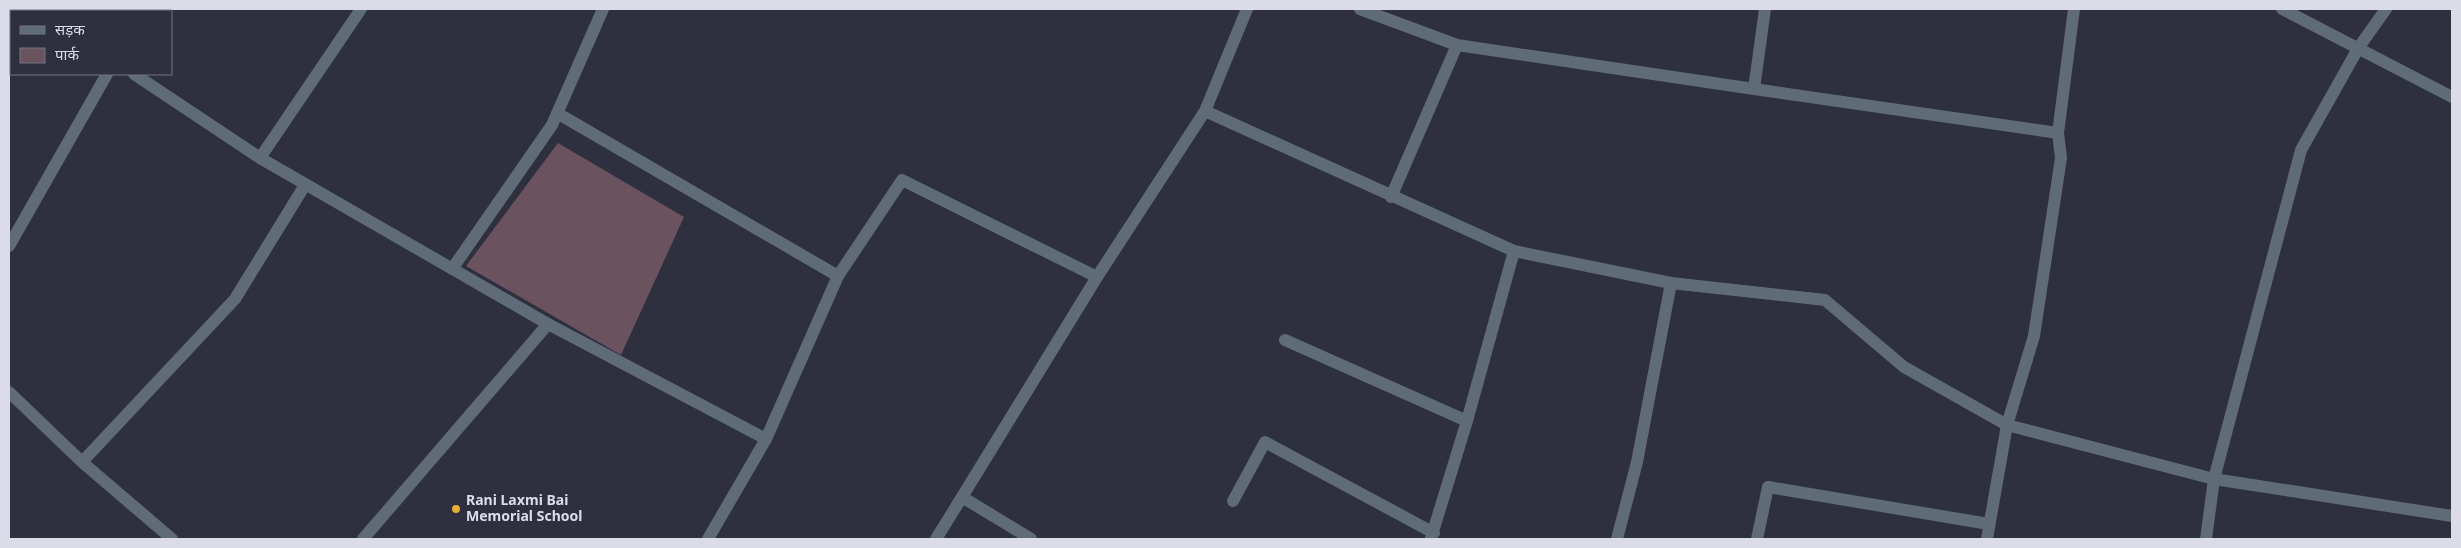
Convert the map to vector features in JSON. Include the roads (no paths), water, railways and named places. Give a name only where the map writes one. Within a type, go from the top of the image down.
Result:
[{"type":"street","points":[[260,158],[361,9]]},
{"type":"street","points":[[452,269],[552,125],[603,9]]},
{"type":"street","points":[[936,539],[1097,277],[1205,111],[1247,9]]},
{"type":"street","points":[[1360,9],[1457,45],[2058,133]]},
{"type":"street","points":[[1754,89],[1765,9]]},
{"type":"street","points":[[1986,539],[2007,425],[2034,336],[2061,158],[2058,133],[2074,9]]},
{"type":"street","points":[[2282,9],[2359,47],[2452,97]]},
{"type":"street","points":[[2206,539],[2214,479],[2301,150],[2359,47],[2386,9]]},
{"type":"street","points":[[1391,197],[1457,45]]},
{"type":"street","points":[[9,246],[106,75]]},
{"type":"street","points":[[136,75],[260,158],[452,269],[548,324],[766,439]]},
{"type":"street","points":[[1205,111],[1391,197],[1514,251],[1671,283],[1825,300],[1904,367],[2007,425],[2214,479],[2452,516]]},
{"type":"street","points":[[557,113],[838,276]]},
{"type":"street","points":[[708,539],[766,439],[838,276],[902,180],[1097,277]]},
{"type":"street","points":[[82,462],[235,299],[305,184]]},
{"type":"street","points":[[1233,501],[1264,442],[1432,536],[1467,421],[1514,251]]},
{"type":"street","points":[[1617,539],[1638,462],[1671,283]]},
{"type":"street","points":[[363,539],[548,324]]},
{"type":"street","points":[[1285,340],[1467,421]]},
{"type":"street","points":[[9,392],[82,462],[172,539]]},
{"type":"street","points":[[1757,539],[1768,486],[1989,524]]},
{"type":"street","points":[[962,497],[1028,539]]},
{"type":"place","name":"Rani Laxmi Bai Memorial School","points":[[456,509]]}]
